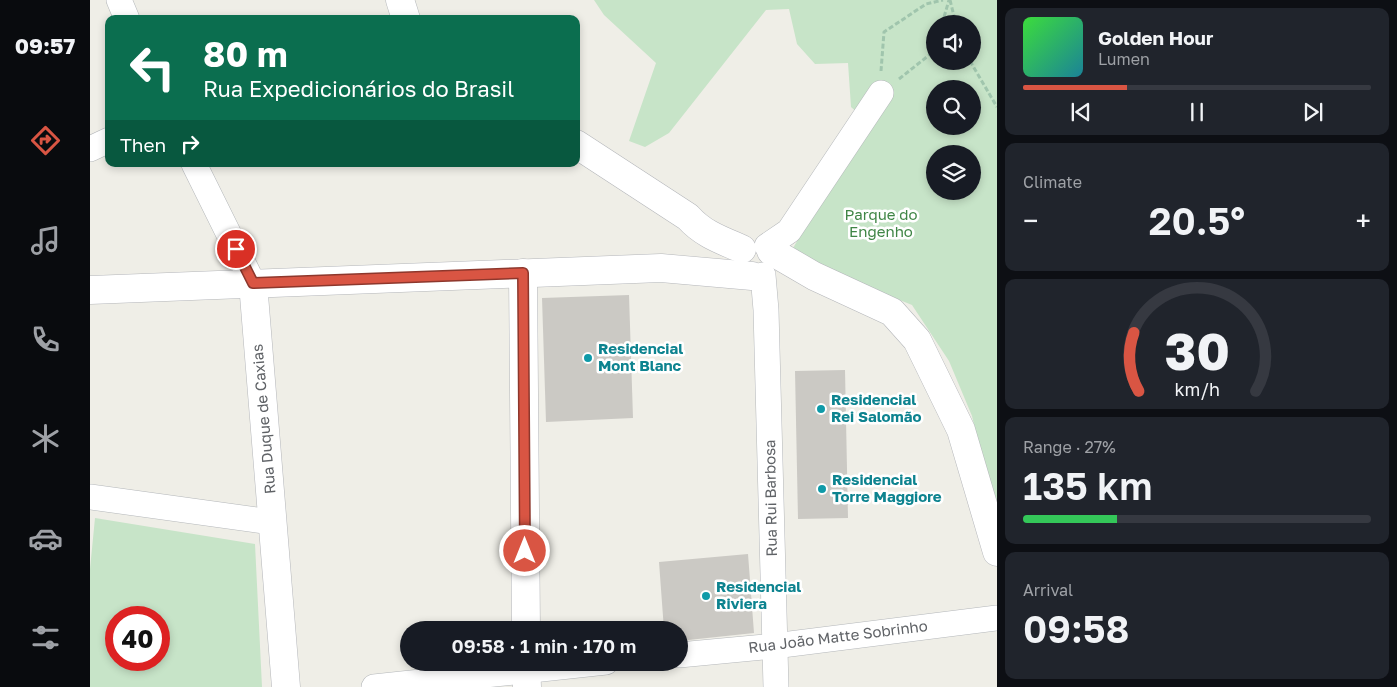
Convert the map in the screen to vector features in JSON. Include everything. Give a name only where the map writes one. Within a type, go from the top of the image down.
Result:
[{"type":"street","points":[[119,0],[125,15]]},
{"type":"street","points":[[400,0],[405,15]]},
{"type":"street","points":[[758,258],[789,231],[881,93]]},
{"type":"street","points":[[90,149],[105,142]]},
{"type":"street","points":[[580,147],[688,217],[711,218],[740,228],[758,258]]},
{"type":"street","name":"Rua Duque de Caxias","points":[[195,167],[253,283],[286,687]]},
{"type":"street","points":[[90,290],[661,268],[713,256],[758,258],[814,276],[892,312],[917,340],[961,430],[997,552]]},
{"type":"street","name":"Rua Rui Barbosa","points":[[758,258],[766,310],[776,687]]},
{"type":"street","points":[[523,273],[526,621]]},
{"type":"street","points":[[90,497],[272,522]]},
{"type":"street","name":"Rua João Matte Sobrinho","points":[[688,654],[774,646],[997,618]]},
{"type":"street","points":[[374,687],[541,671]]},
{"type":"path","points":[[881,93],[884,32],[926,4],[943,0]]},
{"type":"path","points":[[945,15],[949,0]]},
{"type":"path","points":[[949,0],[953,15]]},
{"type":"path","points":[[881,93],[926,58]]},
{"type":"path","points":[[975,70],[997,107]]},
{"type":"green space","name":"Parque do Engenho","points":[[594,0],[997,0],[997,522],[972,416],[949,361],[912,305],[789,255],[867,121],[851,107],[848,63],[815,64],[797,44],[789,9],[766,10],[669,133],[645,147],[629,141],[656,63],[604,15]]},
{"type":"green space","points":[[95,518],[255,544],[262,687],[90,687],[90,569]]},
{"type":"building","name":"Residencial Mont Blanc","points":[[629,295],[633,418],[546,422],[542,298]]},
{"type":"building","points":[[845,370],[848,518],[798,519],[795,371]]},
{"type":"building","name":"Residencial Riviera","points":[[748,554],[754,633],[688,640],[688,621],[663,621],[659,562]]},
{"type":"place","name":"Residencial Mont Blanc","points":[[588,358]]},
{"type":"place","name":"Residencial Rei Salomão","points":[[821,409]]},
{"type":"place","name":"Residencial Torre Maggiore","points":[[822,489]]},
{"type":"place","name":"Residencial Riviera","points":[[706,596]]},
{"type":"route","points":[[236,249],[253,283],[523,273],[525,551]]}]
